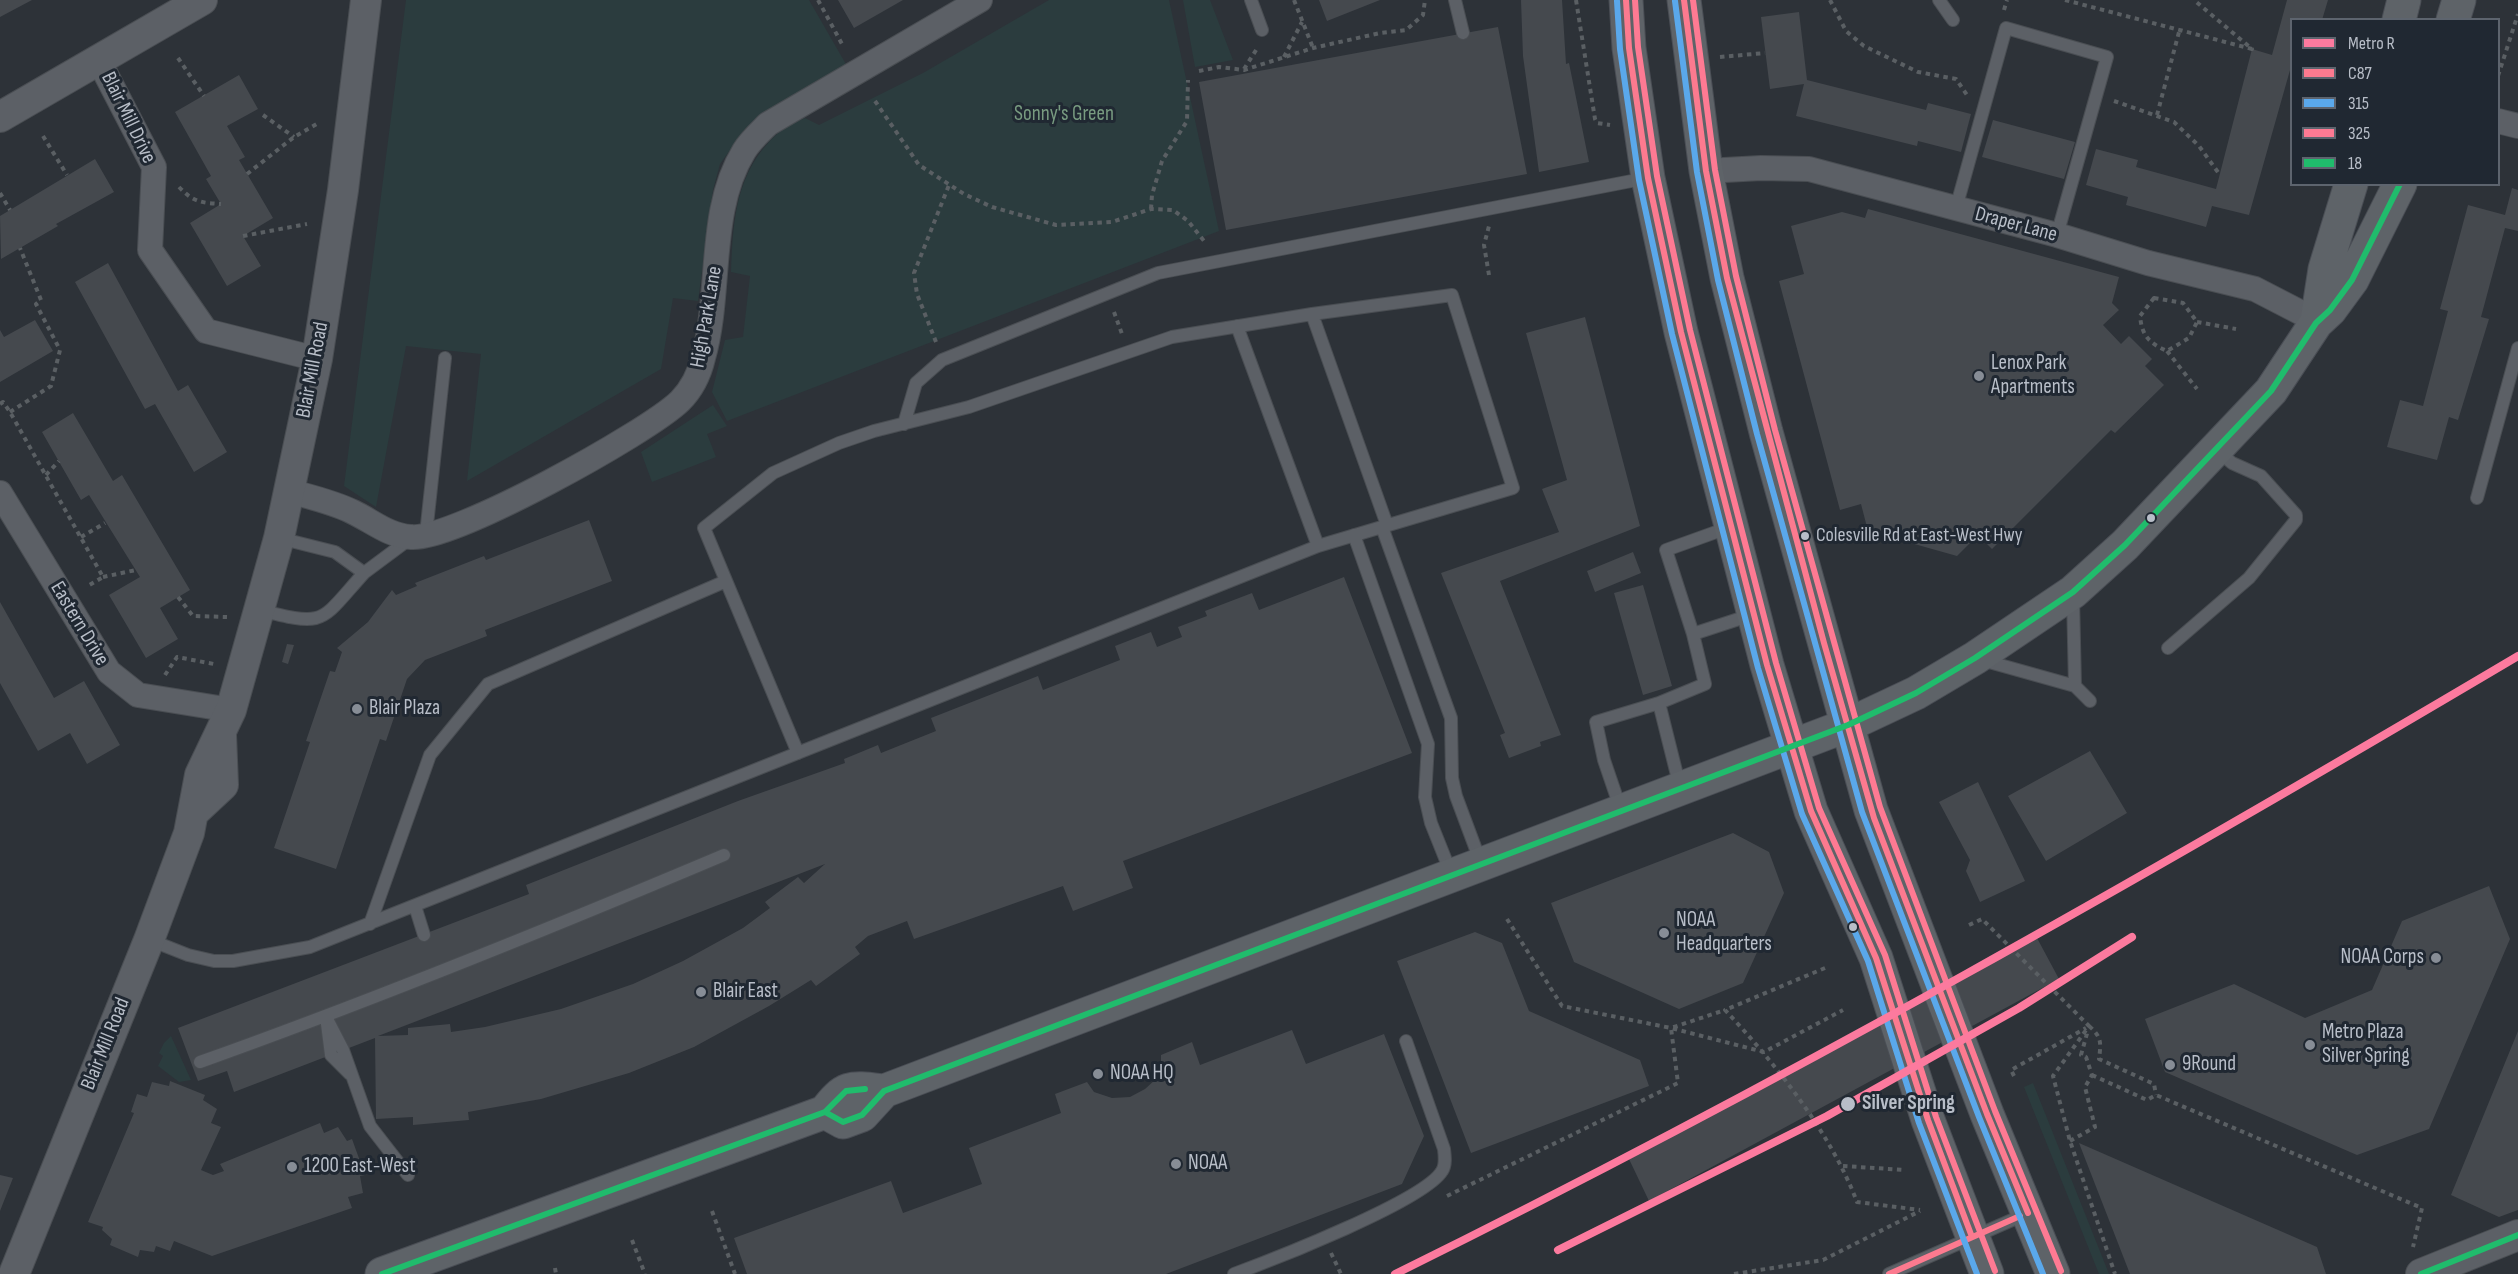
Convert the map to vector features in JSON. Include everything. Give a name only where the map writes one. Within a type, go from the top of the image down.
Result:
[{"type":"main road","points":[[1626,0],[1629,48],[1648,178],[1681,332],[1790,746],[1811,811],[1876,958],[1928,1120],[1987,1274]]},
{"type":"main road","points":[[1684,0],[1706,171],[1727,278],[1766,432],[1874,818],[1987,1114],[2053,1274]]},
{"type":"main road","points":[[2400,18],[2404,0]]},
{"type":"main road","points":[[2454,18],[2459,0]]},
{"type":"main road","points":[[2317,321],[2325,269],[2350,186]]},
{"type":"main road","points":[[384,1274],[825,1112],[843,1122],[862,1115],[884,1091],[1848,725],[1916,693],[1976,658],[2073,592],[2125,545],[2217,450],[2271,392],[2317,321],[2330,310],[2352,280],[2399,186]]},
{"type":"street","points":[[0,117],[202,0]]},
{"type":"street","name":"Blair Mill Road","points":[[14,1274],[149,940],[189,833],[193,813],[223,785],[226,722],[279,538],[317,359],[343,190],[366,0]]},
{"type":"street","name":"High Park Lane","points":[[419,536],[459,525],[596,458],[678,402],[694,385],[704,357],[724,206],[731,178],[745,150],[768,124],[980,0]]},
{"type":"street","name":"Blair Mill Drive","points":[[99,61],[154,167],[150,250],[206,331],[317,359]]},
{"type":"street","points":[[2500,121],[2518,126]]},
{"type":"street","name":"Draper Lane","points":[[1706,171],[1761,168],[1809,169],[2148,263],[2255,289],[2317,321]]},
{"type":"street","points":[[289,491],[354,512],[376,526],[419,536]]},
{"type":"street","name":"Eastern Drive","points":[[0,493],[109,672],[138,695],[226,722]]},
{"type":"street","points":[[2417,1261],[2518,1235]]},
{"type":"lane","points":[[1251,0],[1261,36]]},
{"type":"lane","points":[[1455,0],[1463,33]]},
{"type":"lane","points":[[1939,0],[1953,20]]},
{"type":"lane","points":[[1956,208],[2006,28],[2107,57],[2057,236]]},
{"type":"lane","points":[[904,423],[916,383],[942,360],[1158,273],[1648,178]]},
{"type":"lane","points":[[149,940],[200,959],[233,961],[310,947],[370,924],[1318,546],[1514,488],[1452,295],[1312,314],[1172,337],[969,407],[838,443],[773,473],[704,528],[798,753]]},
{"type":"lane","points":[[1312,314],[1451,718],[1452,777],[1466,869]]},
{"type":"lane","points":[[1237,326],[1318,546]]},
{"type":"lane","points":[[2477,498],[2518,348]]},
{"type":"lane","points":[[259,610],[295,619],[316,620],[326,616],[364,573],[419,536],[445,358]]},
{"type":"lane","points":[[2168,648],[2249,578],[2296,520],[2296,515],[2261,476],[2232,463],[2217,450]]},
{"type":"lane","points":[[1621,810],[1604,760],[1596,722],[1659,703],[1705,684],[1706,680],[1693,634],[1666,550],[1731,527]]},
{"type":"lane","points":[[1353,535],[1428,744],[1425,797],[1431,823],[1466,869]]},
{"type":"lane","points":[[279,538],[335,552],[364,573]]},
{"type":"lane","points":[[370,924],[430,755],[488,684],[726,581]]},
{"type":"lane","points":[[2073,592],[2075,686]]},
{"type":"lane","points":[[1693,634],[1754,614]]},
{"type":"lane","points":[[1976,658],[2075,686],[2090,701]]},
{"type":"lane","points":[[1659,703],[1681,788]]},
{"type":"lane","points":[[200,1062],[326,1017],[550,928],[724,855]]},
{"type":"lane","points":[[415,906],[424,935]]},
{"type":"lane","points":[[326,1017],[353,1077],[370,1126],[408,1175]]},
{"type":"lane","points":[[1234,1274],[1283,1256],[1409,1198],[1441,1174],[1445,1165],[1444,1149],[1406,1041]]},
{"type":"lane","points":[[1889,1274],[2028,1213]]},
{"type":"path","points":[[818,0],[842,44]]},
{"type":"path","points":[[1294,0],[1313,48]]},
{"type":"path","points":[[1199,71],[1219,67],[1244,70],[1313,48],[1380,33],[1407,30],[1423,15],[1425,0]]},
{"type":"path","points":[[1576,0],[1595,119],[1597,123],[1610,125]]},
{"type":"path","points":[[1830,0],[1846,32],[1864,45],[1918,72],[1956,79],[1972,102]]},
{"type":"path","points":[[2065,0],[2179,32],[2252,49],[2194,0]]},
{"type":"path","points":[[2500,73],[2518,14]]},
{"type":"path","points":[[1284,58],[1302,22]]},
{"type":"path","points":[[2157,115],[2179,32]]},
{"type":"path","points":[[1244,70],[1261,36]]},
{"type":"path","points":[[1719,57],[1765,53]]},
{"type":"path","points":[[178,57],[204,96]]},
{"type":"path","points":[[1151,209],[1152,195],[1162,161],[1187,121],[1188,81]]},
{"type":"path","points":[[2094,98],[2157,115],[2174,122],[2199,146],[2220,175]]},
{"type":"path","points":[[875,100],[919,165],[949,185],[992,207],[1056,225],[1112,222],[1151,209],[1173,210],[1188,221],[1204,241]]},
{"type":"path","points":[[263,115],[294,137]]},
{"type":"path","points":[[247,174],[294,137],[320,122]]},
{"type":"path","points":[[43,136],[67,175]]},
{"type":"path","points":[[177,184],[191,200],[221,204]]},
{"type":"path","points":[[938,345],[917,294],[914,273],[949,185]]},
{"type":"path","points":[[0,193],[10,210]]},
{"type":"path","points":[[1489,275],[1484,245],[1490,223]]},
{"type":"path","points":[[243,236],[307,224]]},
{"type":"path","points":[[10,412],[51,386],[60,350],[36,304],[41,300],[20,248]]},
{"type":"path","points":[[2197,389],[2167,351],[2151,344],[2142,332],[2140,316],[2146,305],[2154,298],[2183,303],[2197,322],[2236,329]]},
{"type":"path","points":[[1114,312],[1123,336]]},
{"type":"path","points":[[2167,351],[2189,338],[2197,322]]},
{"type":"path","points":[[0,404],[3,402],[10,412],[103,577]]},
{"type":"path","points":[[46,475],[59,461]]},
{"type":"path","points":[[81,537],[105,523]]},
{"type":"path","points":[[90,598],[84,588],[103,577],[136,570]]},
{"type":"path","points":[[178,597],[193,616],[227,617]]},
{"type":"path","points":[[157,673],[166,675],[177,657],[214,664]]},
{"type":"path","points":[[1507,919],[1562,1006],[1671,1028],[1764,1052],[1843,1010]]},
{"type":"path","points":[[1969,925],[1982,919],[2098,1034],[2102,1041],[2098,1059],[2154,1084],[2156,1095]]},
{"type":"path","points":[[1671,1028],[1725,1010],[1825,968]]},
{"type":"path","points":[[1725,1010],[1764,1052],[1843,1166],[1857,1202],[1920,1210],[1823,1260],[1734,1274]]},
{"type":"path","points":[[2089,1026],[2081,1055],[2086,1057],[2092,1075],[2147,1100],[2156,1095]]},
{"type":"path","points":[[2014,1076],[2011,1070],[2089,1026]]},
{"type":"path","points":[[2089,1026],[2053,1076],[2070,1141],[2115,1274]]},
{"type":"path","points":[[1436,1201],[1678,1083],[1671,1028]]},
{"type":"path","points":[[2070,1141],[2094,1127],[2085,1087],[2092,1075]]},
{"type":"path","points":[[2156,1095],[2422,1208],[2417,1261]]},
{"type":"path","points":[[1843,1166],[1905,1170]]},
{"type":"path","points":[[712,1211],[735,1274]]},
{"type":"path","points":[[632,1240],[645,1274]]},
{"type":"path","points":[[1341,1247],[1331,1252],[1341,1274]]},
{"type":"path","points":[[555,1268],[556,1274]]},
{"type":"green space","points":[[406,0],[809,0],[847,66],[746,128],[720,164],[713,190],[698,301],[673,298],[661,369],[467,481],[481,354],[406,346],[376,507],[344,486]]},
{"type":"green space","name":"Sonny's Green","points":[[1049,0],[1169,0],[1219,231],[727,421],[712,392],[725,340],[743,337],[750,276],[731,272],[733,233],[739,197],[745,180],[763,148],[780,131],[790,125],[805,118],[819,125],[923,73]]},
{"type":"green space","points":[[1183,0],[1210,0],[1233,60],[1195,67]]},
{"type":"green space","points":[[713,405],[727,426],[707,434],[716,457],[652,482],[641,452]]},
{"type":"green space","points":[[171,1036],[191,1080],[179,1082],[158,1066],[163,1056],[159,1053]]},
{"type":"green space","points":[[2033,1083],[2109,1274],[2099,1274],[2024,1087]]},
{"type":"building","points":[[0,0],[32,0],[0,17]]},
{"type":"building","points":[[838,0],[903,0],[854,28]]},
{"type":"building","points":[[1319,0],[1380,0],[1327,21]]},
{"type":"building","points":[[1521,0],[1562,0],[1566,64],[1569,63],[1589,162],[1539,172],[1523,56]]},
{"type":"building","points":[[2287,0],[2328,0],[2323,18],[2290,18],[2290,70],[2249,215],[2212,206],[2206,227],[2126,205],[2128,197],[2086,185],[2096,149],[2138,160],[2136,167],[2216,189],[2252,49],[2272,55]]},
{"type":"building","points":[[1799,12],[1807,80],[1926,110],[1928,103],[1971,114],[1961,152],[1918,141],[1917,146],[1796,116],[1804,84],[1770,89],[1761,17]]},
{"type":"building","points":[[1498,27],[1527,174],[1226,230],[1199,82]]},
{"type":"building","points":[[239,75],[258,109],[227,126],[245,157],[239,160],[273,218],[243,236],[261,266],[227,286],[190,223],[221,204],[206,179],[211,176],[175,112]]},
{"type":"building","points":[[1993,120],[2075,142],[2064,179],[1982,157]]},
{"type":"building","points":[[95,159],[114,192],[56,224],[58,226],[1,259],[0,216]]},
{"type":"building","points":[[2512,188],[2518,190],[2518,231],[2505,228],[2481,317],[2489,319],[2458,420],[2449,417],[2437,460],[2387,447],[2400,400],[2423,406],[2448,311],[2440,309],[2468,205],[2505,215]]},
{"type":"building","name":"Lenox Park Apartments","points":[[1868,209],[2119,277],[2112,303],[2119,310],[2103,325],[2121,344],[2129,336],[2152,359],[2145,366],[2164,385],[2115,433],[2111,430],[1992,549],[1978,535],[1957,556],[1868,531],[1861,504],[1840,510],[1779,281],[1804,274],[1791,226],[1842,212],[1865,218]]},
{"type":"building","points":[[108,263],[178,391],[188,385],[227,452],[194,472],[155,404],[145,409],[75,282]]},
{"type":"building","points":[[1585,317],[1640,526],[1500,581],[1561,735],[1540,742],[1541,746],[1509,758],[1500,735],[1505,733],[1441,573],[1559,532],[1542,489],[1567,480],[1526,333]]},
{"type":"building","points":[[35,320],[53,351],[0,382],[0,330],[4,337]]},
{"type":"building","points":[[73,413],[113,481],[122,475],[190,590],[160,608],[178,639],[146,658],[109,595],[140,577],[89,495],[81,500],[42,432]]},
{"type":"building","name":"Blair Plaza","points":[[589,520],[612,581],[485,630],[487,636],[425,660],[407,679],[386,741],[380,739],[336,869],[274,848],[310,742],[306,741],[330,671],[335,672],[342,652],[337,648],[368,622],[392,590],[396,595],[417,586],[415,583],[484,556],[486,560]]},
{"type":"building","points":[[1633,552],[1641,573],[1595,592],[1587,571]]},
{"type":"building","points":[[1344,577],[1412,753],[1123,861],[1133,888],[1073,911],[1063,886],[914,939],[907,921],[868,936],[855,947],[860,954],[816,986],[811,980],[694,1047],[629,1073],[541,1099],[468,1112],[469,1120],[413,1125],[413,1117],[376,1119],[375,1038],[234,1092],[227,1071],[198,1081],[178,1028],[529,894],[526,885],[738,801],[845,763],[844,759],[878,745],[881,753],[936,731],[931,718],[1038,676],[1043,690],[1120,660],[1115,646],[1151,632],[1157,647],[1182,637],[1178,627],[1207,616],[1205,611],[1252,593],[1259,610]],"holes":[[[825,864],[804,883],[798,877],[765,902],[770,908],[743,928],[683,961],[633,984],[561,1009],[485,1027],[451,1032],[450,1024],[408,1028],[408,1035],[378,1036]]]},
{"type":"building","points":[[1643,585],[1672,686],[1643,695],[1614,593]]},
{"type":"building","points":[[0,602],[54,698],[84,681],[120,745],[87,764],[70,733],[38,751],[0,683]]},
{"type":"building","points":[[287,644],[294,645],[288,664],[282,662]]},
{"type":"building","points":[[2090,751],[2127,813],[2046,861],[2008,796]]},
{"type":"building","points":[[1978,782],[2025,881],[1980,902],[1966,871],[1970,860],[1939,802]]},
{"type":"building","name":"NOAA Headquarters","points":[[1733,833],[1769,852],[1784,893],[1743,983],[1679,1009],[1574,962],[1551,903]]},
{"type":"building","name":"Metro Plaza Silver Spring","points":[[2489,886],[2510,939],[2429,1129],[2357,1155],[2165,1072],[2145,1019],[2234,984],[2305,1018],[2372,990],[2402,921]]},
{"type":"building","points":[[1475,932],[1502,943],[1529,1011],[1640,1060],[1649,1086],[1471,1153],[1397,961]]},
{"type":"building","points":[[2037,938],[2059,979],[1649,1201],[1629,1159]]},
{"type":"building","points":[[1292,1030],[1306,1064],[1384,1034],[1424,1136],[1402,1184],[1166,1274],[747,1274],[734,1238],[891,1181],[903,1213],[982,1184],[969,1148],[1061,1113],[1055,1094],[1087,1082],[1094,1092],[1112,1098],[1130,1097],[1145,1089],[1156,1079],[1161,1067],[1161,1055],[1192,1042],[1200,1065]]},
{"type":"building","points":[[2518,1031],[2518,1210],[2499,1217],[2451,1195]]},
{"type":"building","name":"1200 East-West","points":[[170,1081],[205,1095],[203,1100],[217,1109],[211,1123],[221,1127],[201,1170],[213,1175],[224,1171],[220,1164],[320,1123],[324,1133],[338,1127],[347,1141],[352,1139],[365,1175],[360,1176],[363,1193],[348,1197],[352,1208],[212,1256],[174,1241],[170,1251],[156,1246],[154,1252],[140,1250],[138,1257],[110,1245],[112,1239],[102,1230],[103,1227],[88,1222],[134,1113],[131,1112],[137,1094],[147,1097],[152,1082],[169,1086]]},
{"type":"building","points":[[2079,1143],[2317,1247],[2326,1274],[2130,1274]]},
{"type":"building","points":[[0,1175],[13,1178],[0,1211]]},
{"type":"metro line","name":"R","points":[[1395,1274],[1681,1128],[1962,976],[2102,898],[2518,656]]},
{"type":"metro line","name":"R","points":[[1558,1250],[1827,1116],[2019,1008],[2132,937]]},
{"type":"transit line","name":"C87","points":[[1626,0],[1629,48],[1648,178],[1681,332],[1767,665],[1811,811],[1876,958],[1928,1120],[1972,1237]]},
{"type":"transit line","name":"325","points":[[1635,0],[1638,47],[1657,176],[1690,330],[1776,663],[1819,808],[1885,955],[1936,1117],[1995,1271]]},
{"type":"transit line","name":"C87","points":[[1684,0],[1706,171],[1727,278],[1824,643],[1874,818],[1987,1114],[2028,1213]]},
{"type":"transit line","name":"325","points":[[1693,0],[1715,170],[1736,276],[1775,430],[1880,807],[1995,1111],[2061,1271]]},
{"type":"transit line","name":"315","points":[[1617,1],[1620,49],[1639,180],[1672,334],[1758,668],[1802,814],[1868,961],[1919,1123],[1977,1274]]},
{"type":"transit line","name":"315","points":[[1675,1],[1697,172],[1718,280],[1757,434],[1862,812],[1979,1117],[2043,1274]]},
{"type":"transit line","name":"18","points":[[825,1112],[843,1122],[862,1115],[884,1091],[1848,725],[1916,693],[1975,658],[2073,592],[2125,545],[2271,391],[2316,323],[2330,310],[2352,280],[2399,186]]},
{"type":"transit line","name":"18","points":[[382,1274],[825,1112],[846,1091],[865,1089]]},
{"type":"transit line","name":"C87","points":[[1889,1274],[2020,1216]]},
{"type":"transit line","name":"18","points":[[2421,1274],[2518,1235]]},
{"type":"place","name":"Lenox Park Apartments","points":[[1979,376]]},
{"type":"place","name":"Colesville Rd at East-West Hwy","points":[[1805,536]]},
{"type":"place","name":"Blair Plaza","points":[[357,709]]},
{"type":"place","name":"NOAA Headquarters","points":[[1664,933]]},
{"type":"place","name":"NOAA Corps","points":[[2436,958]]},
{"type":"place","name":"Blair East","points":[[701,992]]},
{"type":"place","name":"Metro Plaza Silver Spring","points":[[2310,1045]]},
{"type":"place","name":"9Round","points":[[2170,1065]]},
{"type":"place","name":"NOAA HQ","points":[[1098,1074]]},
{"type":"place","name":"Silver Spring","points":[[1848,1104]]},
{"type":"place","name":"NOAA","points":[[1176,1164]]},
{"type":"place","name":"1200 East-West","points":[[292,1167]]}]
